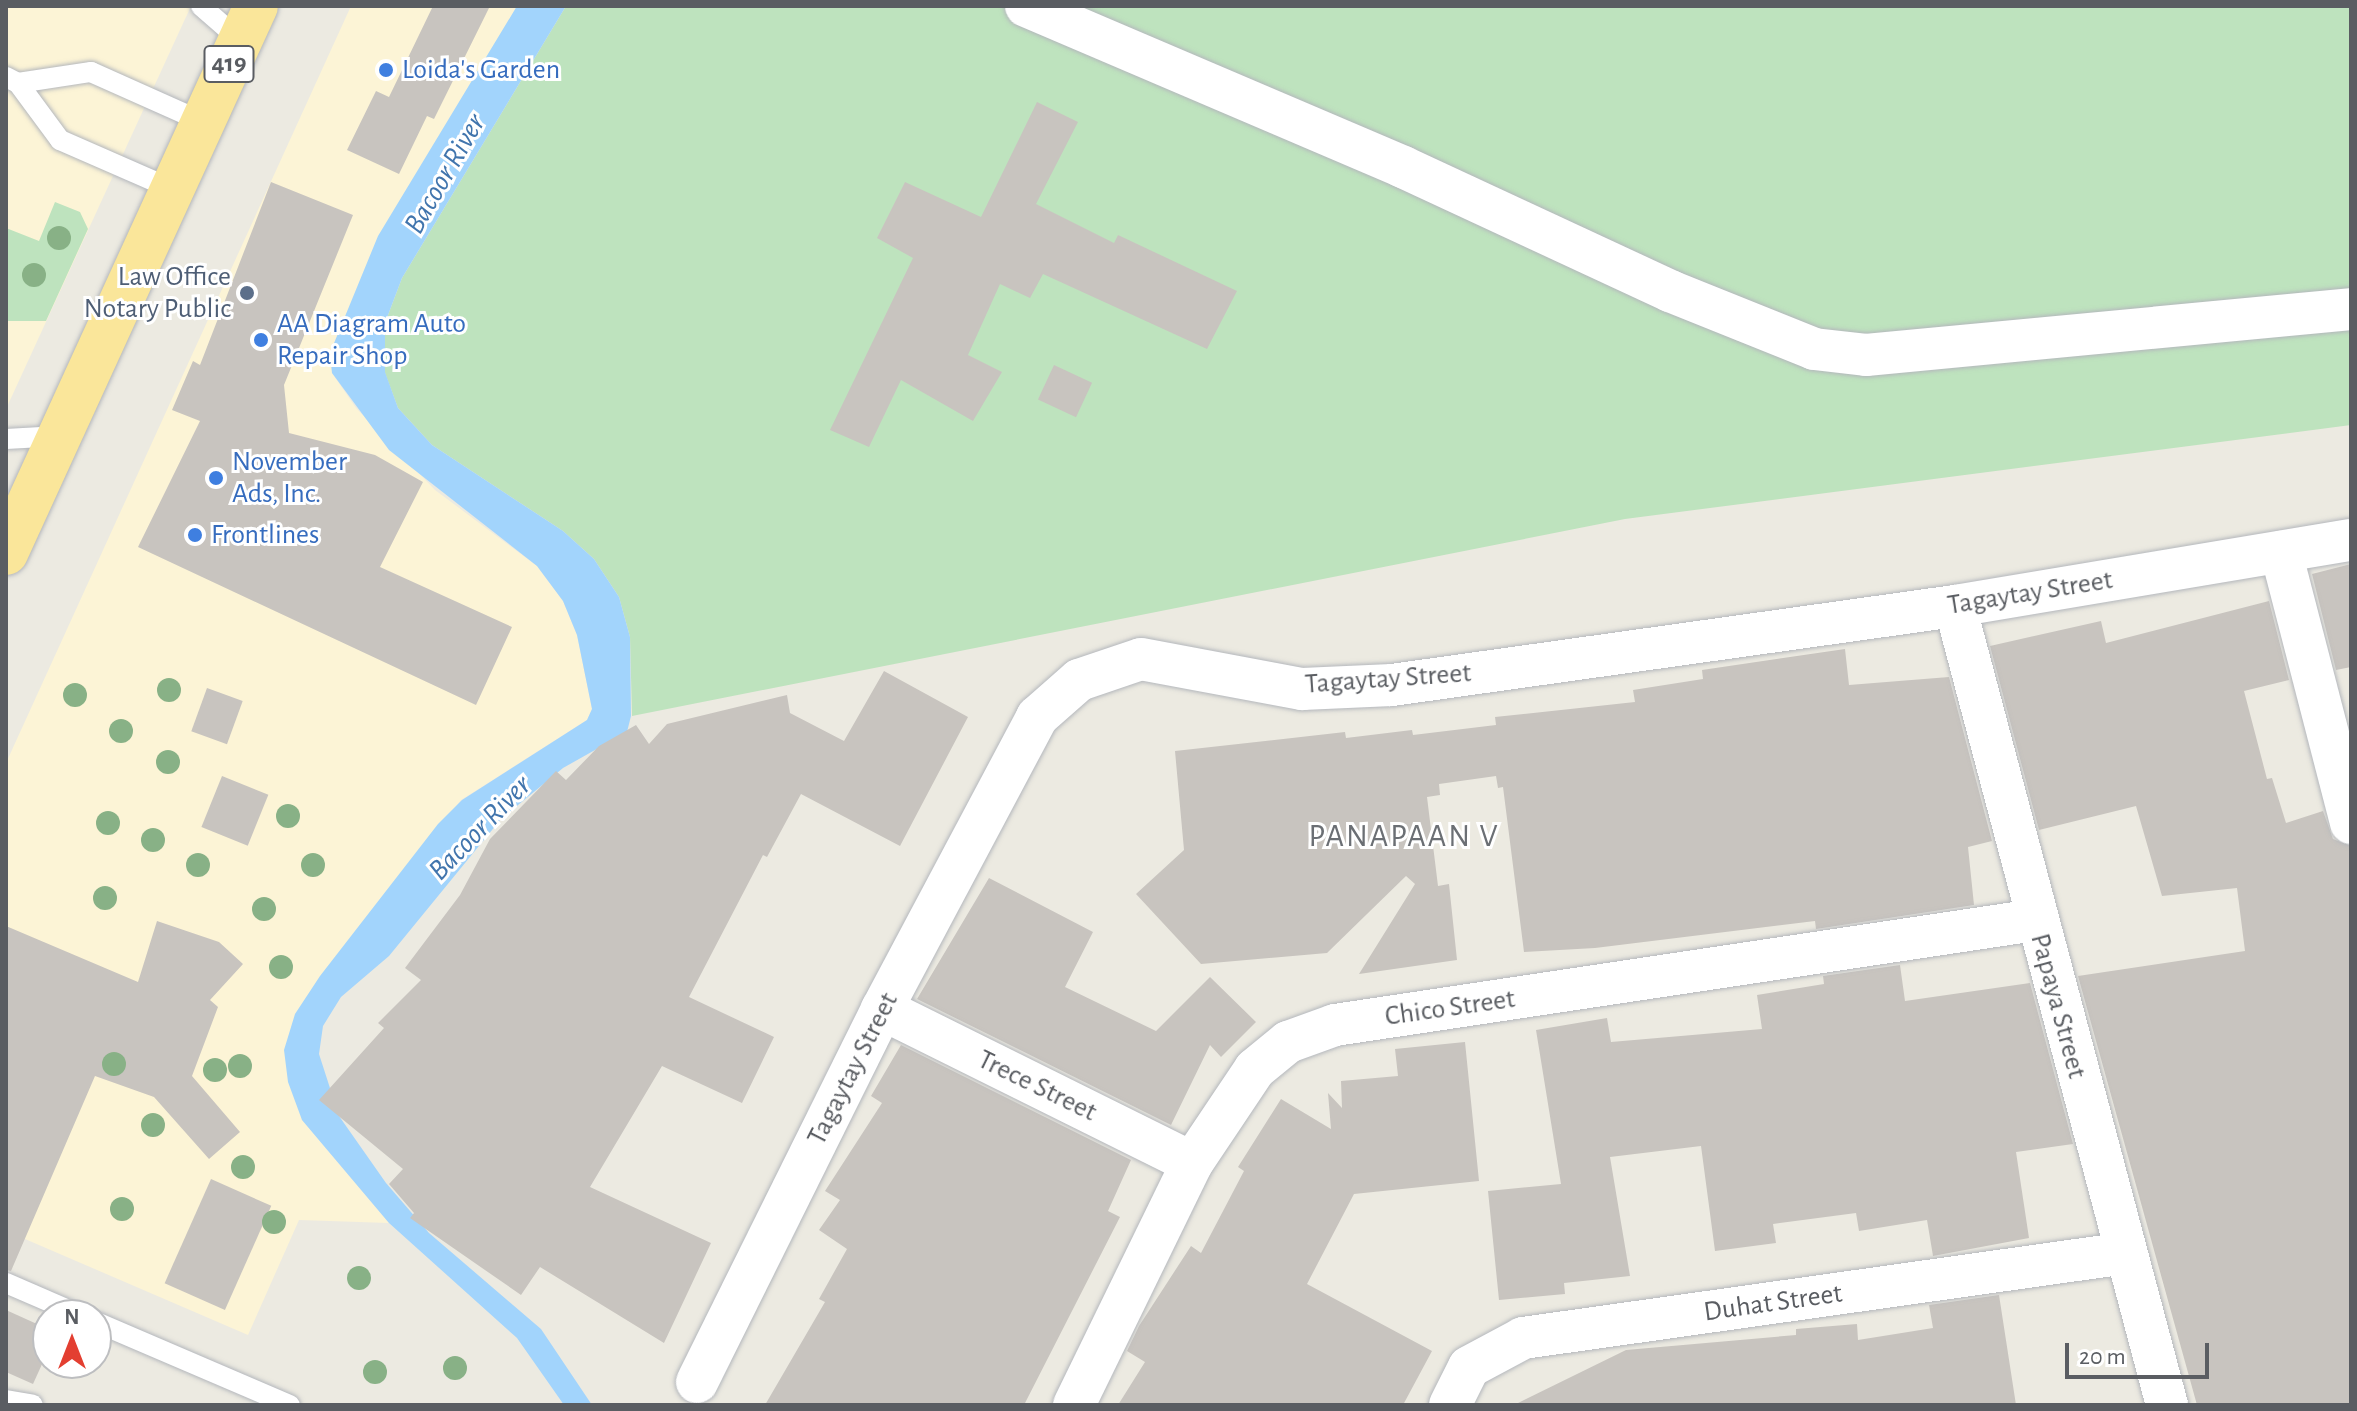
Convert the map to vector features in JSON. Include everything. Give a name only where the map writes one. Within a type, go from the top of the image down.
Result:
[{"type":"highway","name":"419","points":[[6,553],[248,23]]},
{"type":"street","points":[[1026,6],[1403,167],[1670,291],[1814,349],[1866,355],[2351,309]]},
{"type":"street","name":"Tagaytay Street","points":[[697,1382],[882,1009],[1037,717],[1079,680],[1141,659],[1302,689],[1392,685],[1955,606],[2351,540]]},
{"type":"street","points":[[2281,552],[2351,823]]},
{"type":"street","name":"Papaya Street","points":[[1955,606],[2035,920],[2167,1405]]},
{"type":"street","name":"Chico Street","points":[[1074,1405],[1192,1163],[1255,1069],[1288,1042],[1335,1025],[2035,920]]},
{"type":"street","name":"Trece Street","points":[[882,1009],[1192,1163]]},
{"type":"street","name":"Duhat Street","points":[[1450,1405],[1469,1367],[1523,1338],[2126,1253]]},
{"type":"lane","points":[[201,6],[248,23]]},
{"type":"lane","points":[[12,80],[91,72],[203,122]]},
{"type":"lane","points":[[12,80],[60,140],[172,189]]},
{"type":"lane","points":[[6,439],[59,436]]},
{"type":"lane","points":[[6,1283],[43,1299]]},
{"type":"lane","points":[[112,1329],[290,1405]]},
{"type":"lane","points":[[6,1400],[33,1405]]},
{"type":"shaded area","points":[[6,6],[191,6],[6,409]]},
{"type":"shaded area","points":[[351,6],[517,6],[358,289],[330,353],[332,373],[356,408],[435,490],[537,566],[563,601],[577,635],[592,709],[587,720],[461,800],[295,1014],[302,1120],[389,1223],[299,1220],[248,1335],[25,1239],[6,1246],[6,763]]},
{"type":"green space","points":[[566,6],[2351,6],[2351,425],[1625,519],[632,716],[630,637],[619,597],[594,559],[563,531],[432,445],[398,408],[385,373],[385,323],[402,278]]},
{"type":"green space","points":[[55,202],[80,212],[88,229],[46,321],[6,321],[6,228],[39,241]]},
{"type":"water","name":"Bacoor River","points":[[517,6],[566,6],[402,278],[385,323],[385,372],[398,408],[432,445],[563,531],[594,559],[619,597],[630,637],[631,716],[627,732],[563,768],[501,819],[389,956],[341,997],[323,1026],[319,1054],[339,1116],[386,1183],[429,1233],[541,1329],[592,1405],[564,1405],[517,1338],[389,1223],[302,1120],[288,1082],[284,1050],[295,1014],[320,976],[438,824],[462,800],[587,720],[592,709],[577,635],[563,601],[537,566],[389,450],[332,373],[330,353],[378,236]]},
{"type":"building","points":[[433,6],[490,6],[434,119],[427,116],[399,174],[347,150],[376,91],[389,97]]},
{"type":"building","points":[[1037,102],[1078,122],[1036,204],[1114,243],[1118,235],[1237,291],[1207,349],[1043,274],[1030,298],[1000,284],[968,355],[1002,372],[973,421],[901,380],[869,447],[830,430],[913,258],[877,238],[905,182],[981,217]]},
{"type":"building","points":[[271,182],[353,215],[284,385],[289,433],[375,455],[423,482],[380,567],[512,627],[476,705],[138,547],[200,421],[172,410],[193,361],[200,365]]},
{"type":"building","points":[[1054,365],[1092,383],[1076,417],[1038,399]]},
{"type":"building","points":[[2351,564],[2351,667],[2336,670],[2312,574]]},
{"type":"building","points":[[2269,601],[2289,680],[2244,691],[2267,779],[2272,778],[2286,823],[2323,811],[2333,839],[2351,846],[2351,1405],[2197,1405],[2078,976],[2245,951],[2237,888],[2162,896],[2136,806],[2039,830],[1990,646],[2101,621],[2106,643]]},
{"type":"building","points":[[1845,649],[1849,685],[1949,677],[1992,841],[1968,847],[1974,905],[1816,929],[1815,921],[1595,948],[1524,952],[1503,787],[1498,788],[1496,776],[1439,784],[1440,795],[1427,797],[1438,886],[1449,884],[1457,960],[1359,974],[1415,884],[1406,876],[1327,953],[1201,964],[1136,894],[1184,850],[1175,751],[1345,732],[1346,738],[1412,730],[1413,735],[1496,725],[1495,717],[1635,702],[1633,690],[1703,679],[1702,670]]},
{"type":"building","points":[[884,671],[968,717],[900,846],[801,794],[767,857],[763,855],[689,997],[774,1037],[742,1103],[662,1066],[590,1187],[711,1243],[664,1343],[540,1267],[521,1295],[410,1218],[414,1213],[389,1184],[403,1169],[319,1100],[384,1028],[378,1023],[421,980],[405,968],[460,895],[490,839],[556,771],[566,780],[599,746],[636,725],[649,744],[667,724],[787,695],[790,713],[844,741]]},
{"type":"building","points":[[207,688],[243,701],[227,744],[191,731]]},
{"type":"building","points":[[222,776],[268,795],[248,846],[201,827]]},
{"type":"building","points":[[989,878],[1093,932],[1065,987],[1156,1031],[1210,977],[1256,1022],[1221,1057],[1210,1045],[1171,1125],[917,999]]},
{"type":"building","points":[[157,921],[219,942],[243,964],[210,1000],[218,1007],[192,1076],[240,1132],[209,1159],[154,1097],[95,1076],[11,1271],[6,1270],[6,926],[138,982]]},
{"type":"building","points":[[1900,965],[1905,1001],[2030,983],[2073,1144],[2016,1152],[2029,1238],[1933,1256],[1927,1220],[1859,1231],[1856,1213],[1773,1224],[1776,1243],[1715,1251],[1701,1146],[1610,1157],[1630,1276],[1564,1283],[1565,1294],[1499,1300],[1488,1191],[1561,1184],[1536,1030],[1607,1018],[1611,1042],[1762,1029],[1757,995],[1824,984],[1823,976]]},
{"type":"building","points":[[1465,1042],[1479,1181],[1354,1194],[1307,1284],[1432,1351],[1403,1405],[1118,1405],[1145,1362],[1127,1351],[1139,1326],[1191,1246],[1201,1253],[1244,1171],[1238,1167],[1281,1099],[1331,1129],[1328,1093],[1342,1108],[1341,1081],[1398,1076],[1395,1049]]},
{"type":"building","points":[[901,1045],[1131,1160],[1108,1211],[1120,1217],[1024,1405],[765,1405],[825,1302],[819,1299],[847,1249],[819,1230],[840,1200],[825,1191],[882,1103],[871,1096]]},
{"type":"building","points":[[211,1179],[271,1206],[225,1310],[165,1283]]},
{"type":"building","points":[[1999,1295],[2016,1405],[1514,1405],[1626,1350],[1796,1335],[1796,1329],[1857,1324],[1858,1340],[1933,1328],[1929,1305]]},
{"type":"building","points":[[6,1310],[32,1322],[32,1379],[35,1379],[33,1384],[6,1372]]},
{"type":"place","name":"Loida's Garden","points":[[386,70]]},
{"type":"place","name":"Law Office Notary Public","points":[[247,293]]},
{"type":"place","name":"AA Diagram Auto Repair Shop","points":[[261,340]]},
{"type":"place","name":"November Ads, Inc.","points":[[216,478]]},
{"type":"place","name":"Frontlines","points":[[195,535]]},
{"type":"district","name":"PANAPAAN V","points":[[1404,836]]}]
